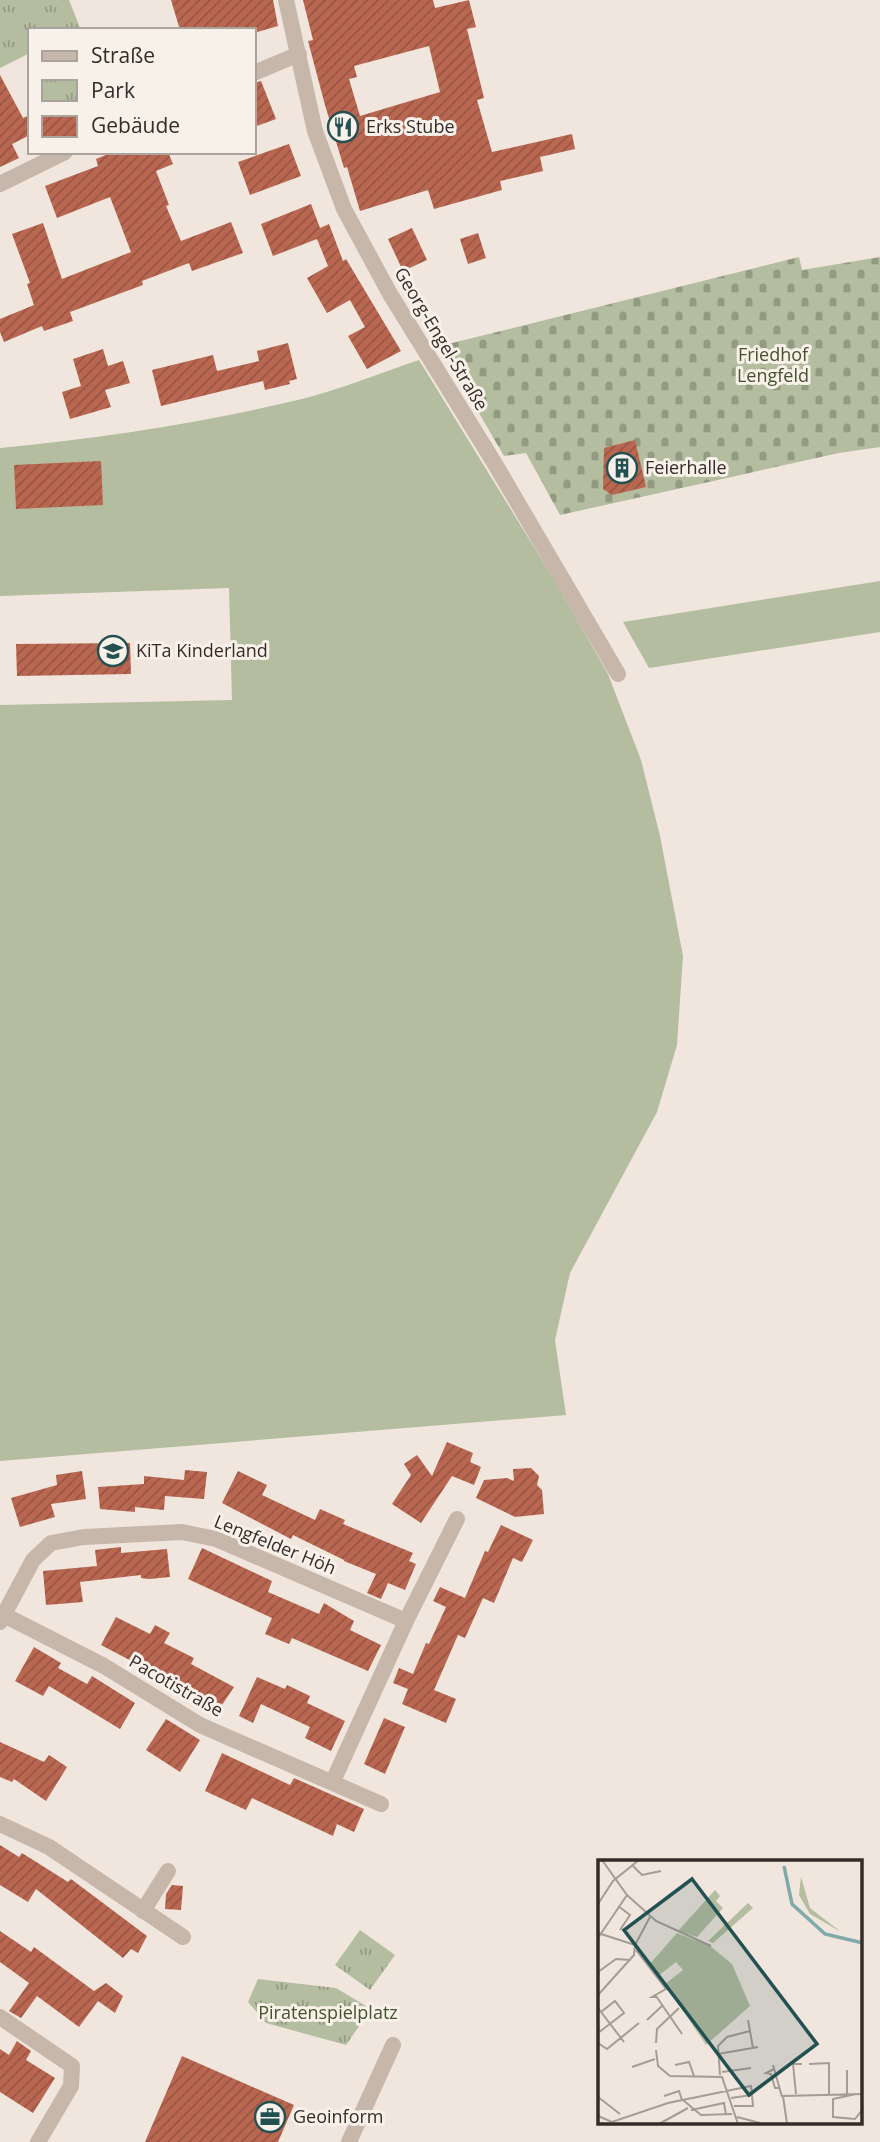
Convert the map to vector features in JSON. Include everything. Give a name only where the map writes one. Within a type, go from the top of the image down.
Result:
[{"type":"street","name":"Georg-Engel-Straße","points":[[286,0],[316,131],[344,209],[397,306],[495,464],[618,674]]},
{"type":"street","points":[[256,72],[299,54]]},
{"type":"street","points":[[0,184],[61,154]]},
{"type":"street","points":[[333,1782],[406,1621],[457,1519]]},
{"type":"street","name":"Lengfelder Höh","points":[[2,1618],[33,1560],[51,1543],[84,1537],[182,1532],[216,1539],[406,1621]]},
{"type":"street","name":"Pacotistraße","points":[[2,1618],[104,1666],[200,1725],[381,1804]]},
{"type":"street","points":[[0,1824],[49,1847],[183,1937]]},
{"type":"street","points":[[144,1910],[169,1871]]},
{"type":"street","points":[[0,2017],[72,2066],[71,2086],[38,2142]]},
{"type":"street","points":[[349,2142],[393,2045]]},
{"type":"green space","points":[[0,0],[69,0],[80,28],[28,28],[28,54],[0,68]]},
{"type":"green space","name":"Friedhof Lengfeld","points":[[799,257],[802,270],[880,257],[880,447],[839,453],[560,515],[526,453],[504,456],[440,346]]},
{"type":"green space","points":[[419,360],[553,578],[608,674],[641,760],[660,836],[683,956],[677,1045],[657,1112],[570,1273],[555,1340],[566,1415],[0,1461],[0,705],[232,700],[229,588],[0,596],[0,448],[151,429],[264,408],[331,391]]},
{"type":"green space","points":[[880,581],[880,632],[649,668],[623,622]]},
{"type":"green space","points":[[360,1930],[395,1955],[370,1990],[335,1965]]},
{"type":"green space","name":"Piratenspielplatz","points":[[258,1979],[336,1988],[371,2009],[346,2045],[266,2023],[248,2002]]},
{"type":"building","points":[[171,0],[273,0],[278,26],[256,32],[256,28],[179,28]]},
{"type":"building","points":[[303,0],[433,0],[435,8],[469,0],[476,27],[467,29],[484,98],[477,100],[492,152],[572,134],[575,149],[540,157],[543,171],[500,181],[502,190],[434,209],[428,190],[360,211],[325,105],[308,41],[313,40]],"holes":[[[429,46],[440,92],[360,116],[349,79],[357,77],[354,66]]]},
{"type":"building","points":[[0,75],[23,118],[28,116],[28,136],[12,144],[19,158],[0,167]]},
{"type":"building","points":[[261,81],[276,119],[256,126],[256,82]]},
{"type":"building","points":[[289,144],[301,176],[250,195],[238,162]]},
{"type":"building","points":[[108,154],[169,154],[173,164],[156,171],[169,205],[166,206],[181,241],[231,222],[243,253],[192,271],[189,263],[142,281],[143,285],[70,312],[73,321],[44,331],[42,326],[4,342],[0,332],[0,319],[34,305],[27,284],[30,283],[12,234],[43,223],[62,279],[131,252],[110,197],[57,218],[45,186],[98,166],[96,159]]},
{"type":"building","points":[[311,204],[320,228],[329,224],[343,261],[346,259],[401,351],[367,369],[348,336],[365,327],[350,300],[327,313],[307,278],[328,266],[317,239],[273,256],[261,224]]},
{"type":"building","points":[[412,228],[427,260],[403,271],[388,239]]},
{"type":"building","points":[[478,233],[486,258],[468,264],[460,239]]},
{"type":"building","points":[[288,343],[297,379],[289,381],[290,384],[265,390],[263,381],[161,406],[152,370],[213,355],[217,371],[259,361],[257,351]]},
{"type":"building","points":[[103,349],[108,366],[123,361],[130,383],[105,390],[111,407],[70,419],[62,392],[81,386],[73,359]]},
{"type":"building","name":"Feierhalle","points":[[635,440],[646,487],[612,495],[603,489],[604,448]]},
{"type":"building","points":[[101,461],[103,505],[16,509],[14,465]]},
{"type":"building","points":[[130,643],[131,674],[17,676],[16,644]]},
{"type":"building","points":[[447,1442],[473,1453],[470,1462],[481,1467],[474,1485],[452,1476],[421,1523],[392,1504],[411,1475],[404,1464],[417,1455],[432,1476]]},
{"type":"building","points":[[531,1468],[539,1476],[537,1485],[542,1490],[544,1514],[515,1517],[476,1498],[484,1480],[507,1478],[514,1481],[513,1469]]},
{"type":"building","points":[[185,1470],[207,1472],[204,1499],[165,1496],[164,1510],[135,1507],[135,1512],[100,1509],[98,1487],[144,1484],[144,1476],[184,1480]]},
{"type":"building","points":[[82,1471],[86,1499],[51,1504],[55,1517],[20,1527],[11,1498],[57,1485],[56,1475]]},
{"type":"building","points":[[238,1471],[267,1485],[262,1495],[315,1520],[320,1509],[345,1520],[343,1524],[413,1553],[409,1561],[416,1564],[405,1590],[388,1583],[381,1599],[367,1593],[376,1574],[293,1535],[291,1539],[222,1503]]},
{"type":"building","points":[[501,1525],[533,1540],[522,1562],[513,1558],[494,1603],[483,1598],[465,1638],[458,1635],[434,1690],[456,1699],[446,1723],[402,1704],[408,1689],[393,1683],[399,1668],[413,1674],[426,1643],[429,1644],[446,1607],[433,1601],[440,1587],[465,1598],[485,1551],[488,1552]]},
{"type":"building","points":[[121,1547],[121,1553],[167,1549],[170,1577],[149,1579],[141,1578],[141,1575],[80,1582],[83,1602],[46,1605],[43,1571],[97,1566],[95,1550]]},
{"type":"building","points":[[202,1548],[272,1581],[268,1592],[319,1614],[324,1603],[354,1621],[350,1630],[381,1645],[368,1671],[292,1638],[289,1644],[265,1634],[272,1618],[188,1579]]},
{"type":"building","points":[[116,1617],[150,1634],[155,1625],[170,1633],[164,1643],[194,1658],[191,1664],[234,1687],[220,1708],[213,1705],[211,1708],[194,1698],[195,1696],[101,1645]]},
{"type":"building","points":[[34,1647],[61,1663],[58,1668],[87,1684],[92,1676],[135,1703],[120,1729],[49,1686],[43,1696],[15,1681]]},
{"type":"building","points":[[257,1677],[285,1689],[287,1685],[310,1696],[307,1703],[345,1721],[331,1751],[305,1738],[310,1727],[261,1704],[253,1723],[239,1716]]},
{"type":"building","points":[[384,1718],[405,1727],[385,1774],[364,1764]]},
{"type":"building","points":[[166,1719],[200,1740],[180,1772],[146,1750]]},
{"type":"building","points":[[0,1742],[44,1762],[49,1755],[67,1767],[46,1801],[14,1779],[12,1782],[0,1777]]},
{"type":"building","points":[[222,1753],[290,1785],[294,1778],[364,1809],[354,1832],[337,1824],[333,1836],[252,1798],[246,1810],[205,1791]]},
{"type":"building","points":[[0,1845],[19,1857],[22,1853],[68,1882],[71,1879],[147,1936],[138,1953],[131,1949],[123,1958],[36,1889],[28,1902],[0,1885]]},
{"type":"building","points":[[172,1885],[183,1886],[181,1910],[165,1909],[166,1894]]},
{"type":"building","points":[[0,1931],[31,1952],[34,1947],[94,1991],[106,1983],[123,1996],[115,2013],[98,2001],[79,2027],[37,1996],[21,2018],[9,2011],[29,1983],[0,1962]]},
{"type":"building","points":[[17,2041],[31,2051],[26,2060],[55,2078],[33,2113],[0,2092],[0,2049],[9,2055]]},
{"type":"building","points":[[182,2056],[294,2105],[278,2142],[145,2142]]},
{"type":"place","name":"Erks Stube","points":[[343,127]]},
{"type":"place","name":"Feierhalle","points":[[622,468]]},
{"type":"place","name":"KiTa Kinderland","points":[[113,651]]},
{"type":"place","name":"Geoinform","points":[[270,2117]]}]
